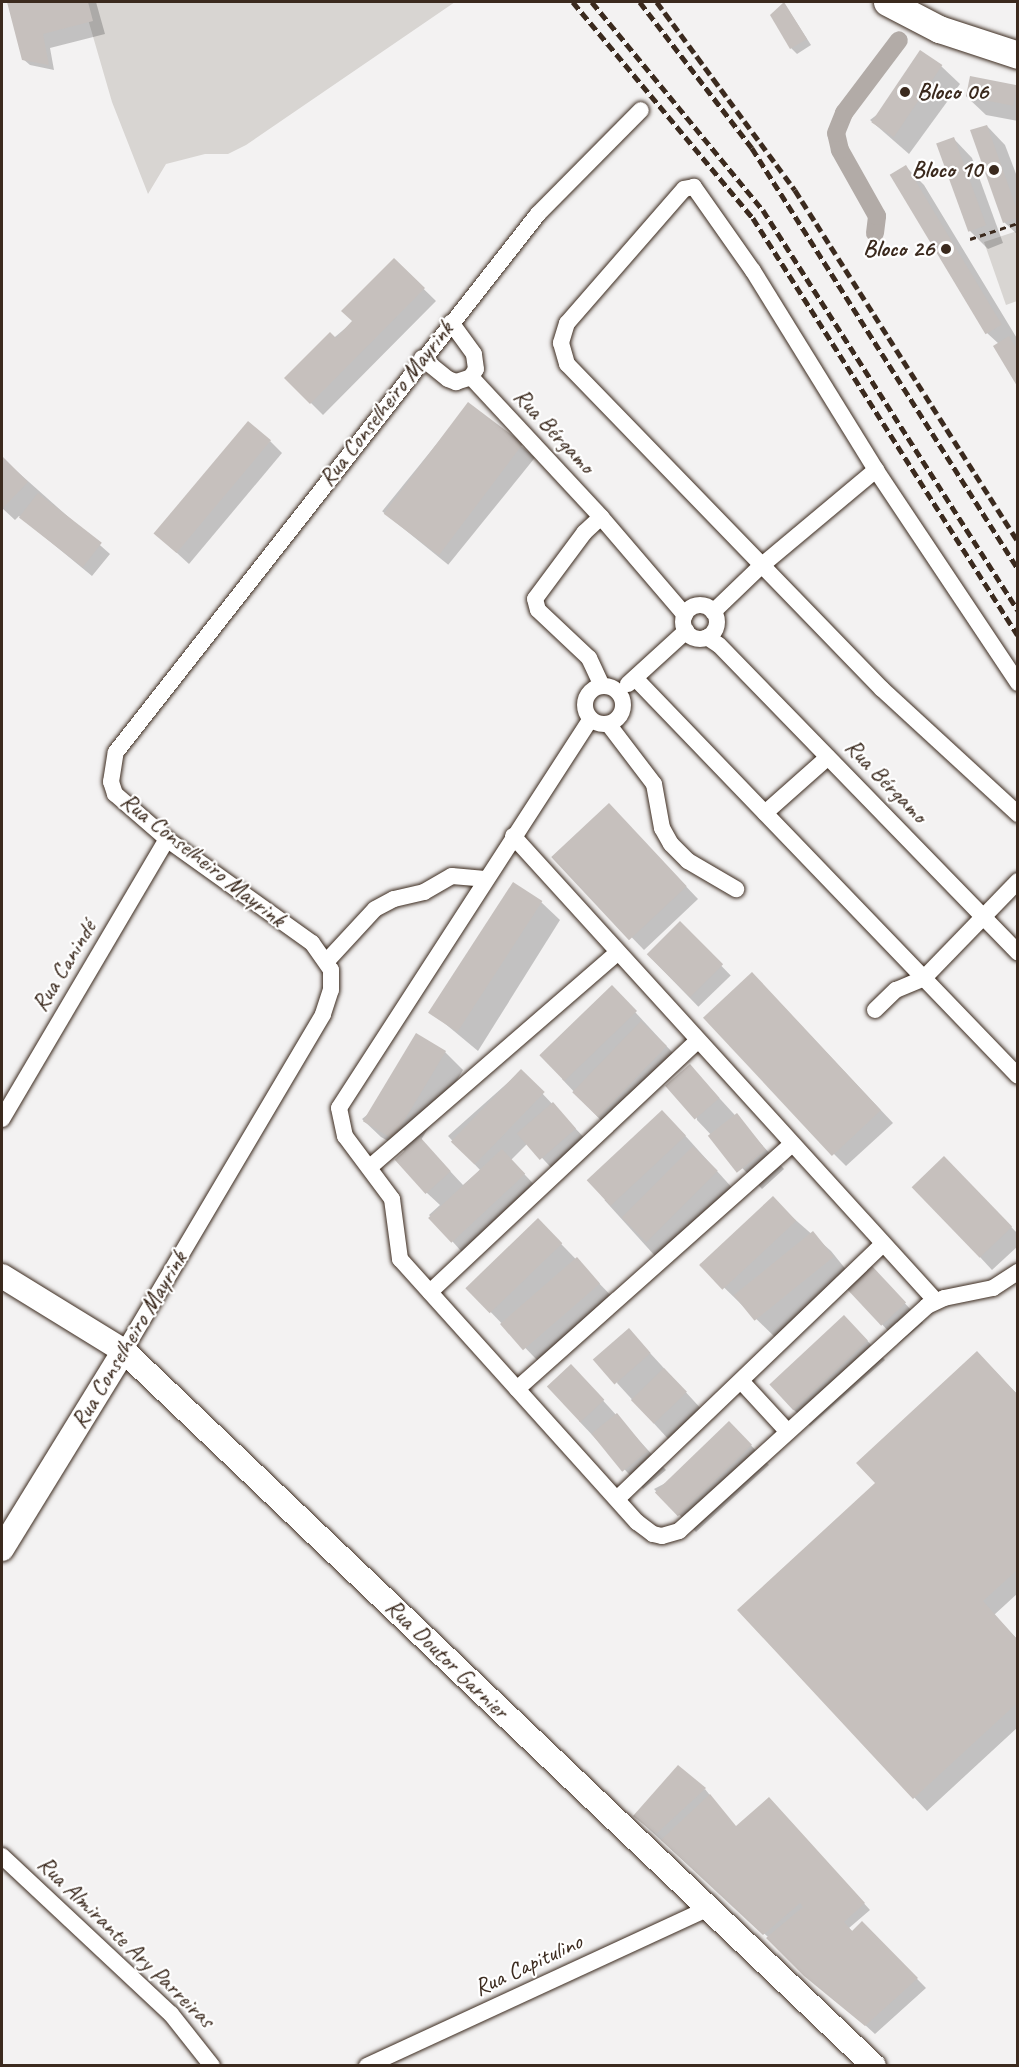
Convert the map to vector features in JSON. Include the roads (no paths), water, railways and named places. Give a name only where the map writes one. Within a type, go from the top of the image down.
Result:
[{"type":"main road","points":[[887,2],[939,28],[1017,55]]},
{"type":"main road","name":"Rua Doutor Garnier","points":[[2,1276],[124,1351],[874,2066]]},
{"type":"main road","name":"Rua Conselheiro Mayrink","points":[[2,1549],[124,1351]]},
{"type":"street","name":"Rua Conselheiro Mayrink","points":[[124,1351],[323,1014],[331,990],[326,962],[312,943],[167,838],[115,794],[111,782],[116,752],[422,358],[538,214],[641,110]]},
{"type":"street","points":[[1017,683],[876,470],[753,271],[694,188],[684,189],[567,323],[562,334],[563,353],[567,364],[882,689],[1017,814]]},
{"type":"street","points":[[422,358],[448,380],[456,382],[471,377],[477,362],[474,354],[451,322]]},
{"type":"street","name":"Rua Bérgamo","points":[[471,377],[673,598],[696,631],[828,757],[1017,952]]},
{"type":"street","points":[[714,608],[876,470]]},
{"type":"street","points":[[601,517],[584,533],[535,599],[538,610],[589,658],[602,686],[618,692]]},
{"type":"street","points":[[696,631],[700,605],[714,608]]},
{"type":"street","points":[[618,692],[696,631],[717,621],[714,608]]},
{"type":"street","points":[[635,678],[1017,1076]]},
{"type":"street","points":[[590,720],[584,703],[587,695],[602,686]]},
{"type":"street","points":[[609,725],[623,711],[618,692]]},
{"type":"street","points":[[590,720],[609,725],[654,784],[662,828],[671,844],[688,861],[736,889]]},
{"type":"street","points":[[590,720],[342,1100],[340,1127],[392,1199],[397,1253],[617,1500],[646,1530],[653,1534],[671,1534],[936,1301],[993,1288],[1017,1272]]},
{"type":"street","points":[[765,813],[828,757]]},
{"type":"street","points":[[513,836],[697,1041],[936,1301]]},
{"type":"street","name":"Rua Canindé","points":[[2,1119],[167,838]]},
{"type":"street","points":[[326,962],[375,909],[394,899],[424,892],[452,876],[485,879]]},
{"type":"street","points":[[875,1010],[896,990],[924,978],[1017,881]]},
{"type":"street","points":[[370,1167],[617,953]]},
{"type":"street","points":[[430,1292],[697,1041]]},
{"type":"street","points":[[517,1389],[792,1144]]},
{"type":"street","points":[[617,1500],[884,1244]]},
{"type":"street","points":[[741,1381],[788,1432]]},
{"type":"street","name":"Rua Almirante Ary Parreiras","points":[[2,1856],[171,2014],[212,2066]]},
{"type":"street","name":"Rua Capitulino","points":[[367,2066],[709,1908]]},
{"type":"waterway","points":[[875,233],[877,216],[840,150],[836,133],[844,113],[899,40]]},
{"type":"railway","points":[[573,2],[753,218],[1018,635]]},
{"type":"railway","points":[[592,2],[763,210],[1018,611]]},
{"type":"railway","points":[[640,2],[752,148],[1018,568]]},
{"type":"railway","points":[[657,2],[795,190],[1018,542]]},
{"type":"place","name":"Bloco 06","points":[[905,92]]},
{"type":"place","name":"Bloco 10","points":[[994,170]]},
{"type":"place","name":"Bloco 26","points":[[946,249]]}]
